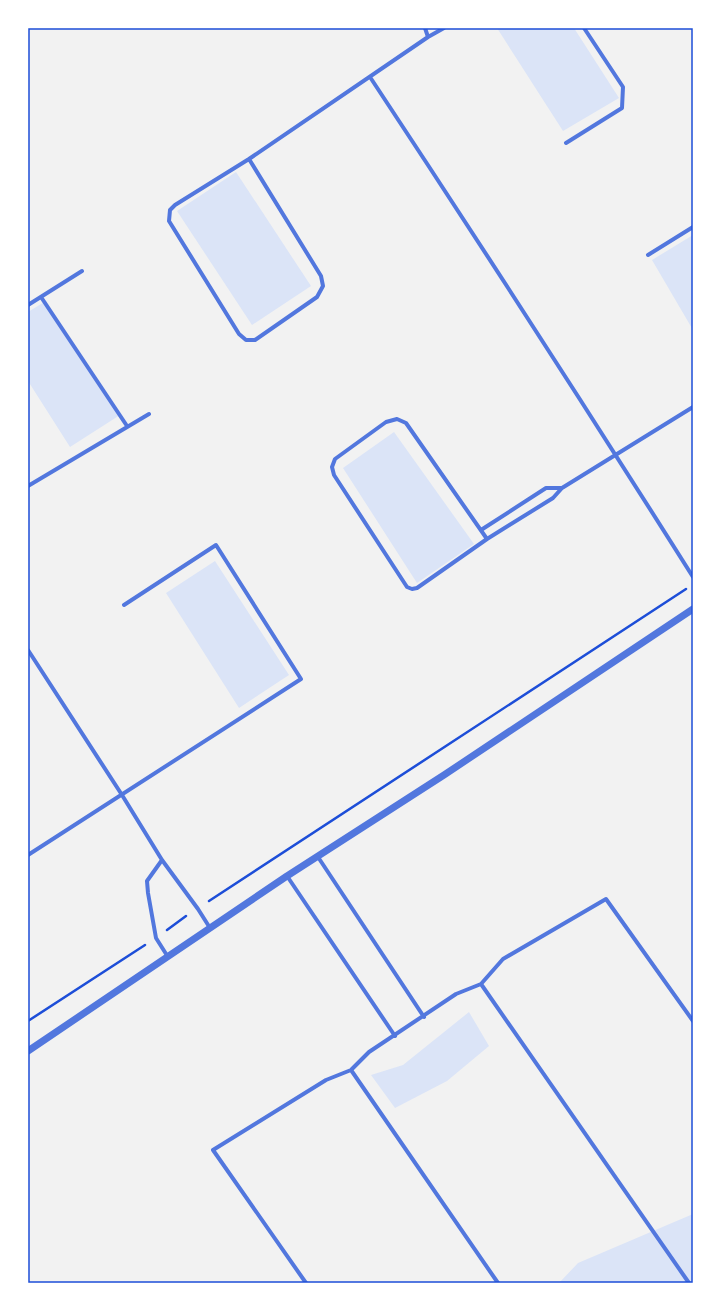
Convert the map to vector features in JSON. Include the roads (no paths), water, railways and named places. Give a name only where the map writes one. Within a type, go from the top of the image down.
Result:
[{"type":"street","points":[[425,28],[428,37]]},
{"type":"street","points":[[248,159],[321,276],[323,286],[317,297],[255,340],[246,340],[239,334],[169,221],[170,210],[175,205],[248,159],[428,37],[444,28]]},
{"type":"street","points":[[566,143],[622,108],[623,87],[584,28]]},
{"type":"street","points":[[370,77],[454,204],[693,577]]},
{"type":"street","points":[[648,255],[693,227]]},
{"type":"street","points":[[28,305],[82,271]]},
{"type":"street","points":[[41,297],[127,426]]},
{"type":"street","points":[[487,539],[406,423],[397,419],[386,422],[335,459],[332,467],[334,476],[408,587],[412,589],[417,588],[487,539],[553,498],[562,488],[693,407]]},
{"type":"street","points":[[28,486],[148,414]]},
{"type":"street","points":[[481,530],[546,488],[562,488]]},
{"type":"street","points":[[28,855],[301,679],[216,545],[124,605]]},
{"type":"street","points":[[28,1051],[318,856],[693,609]]},
{"type":"street","points":[[28,650],[122,795],[162,860],[198,909],[210,929]]},
{"type":"street","points":[[318,856],[424,1016]]},
{"type":"street","points":[[162,860],[148,881],[148,893],[156,938],[168,958]]},
{"type":"street","points":[[288,876],[395,1036]]},
{"type":"street","points":[[306,1283],[212,1150],[326,1080],[351,1070],[369,1052],[456,994],[481,984],[503,959],[606,899],[693,1021]]},
{"type":"street","points":[[481,984],[689,1283]]},
{"type":"street","points":[[351,1070],[498,1283]]}]
